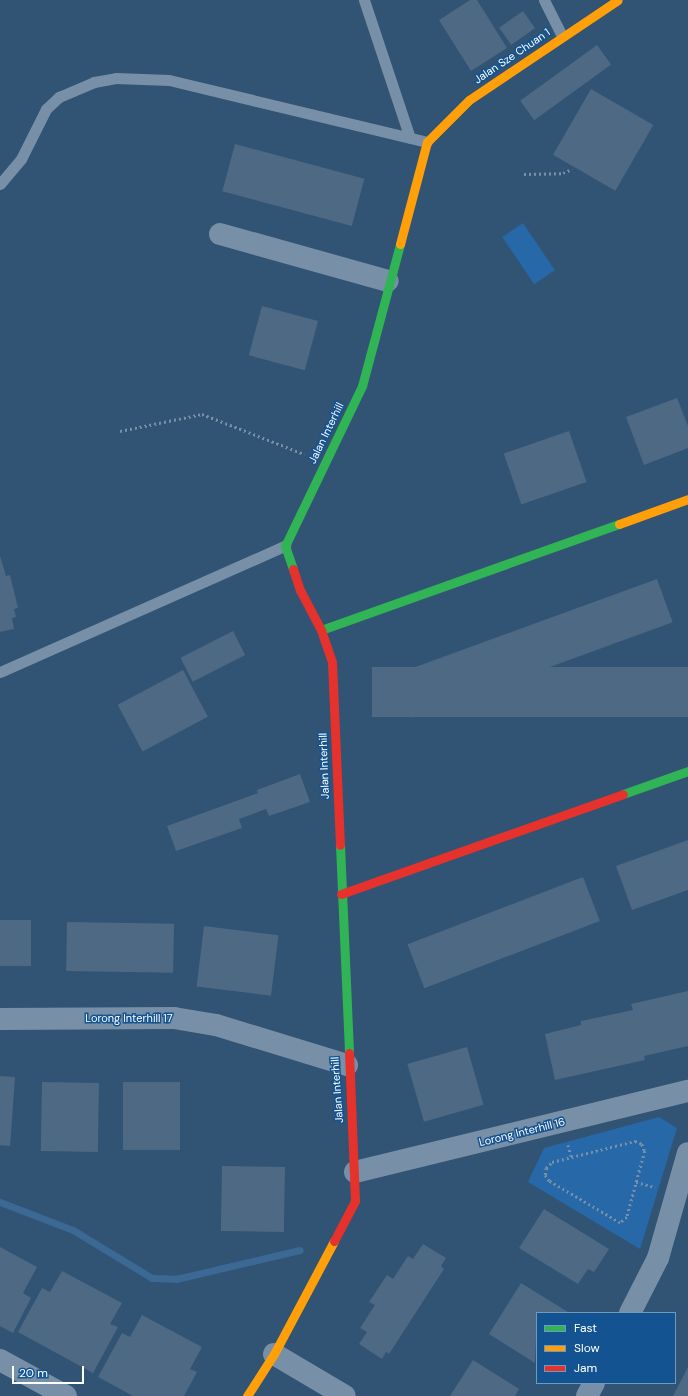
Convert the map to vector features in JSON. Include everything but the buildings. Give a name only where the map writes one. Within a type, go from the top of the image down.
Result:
[{"type":"street","name":"Jalan Sze Chuan 1","points":[[427,142],[469,100],[562,36],[618,0]]},
{"type":"street","name":"Jalan Interhill","points":[[247,1396],[274,1354],[355,1201],[355,1172],[347,1065],[332,662],[321,630],[300,590],[285,546],[324,462],[362,386],[388,281],[427,142]]},
{"type":"street","points":[[220,234],[388,281]]},
{"type":"street","points":[[321,630],[688,499]]},
{"type":"street","points":[[341,894],[688,771]]},
{"type":"street","name":"Lorong Interhill 17","points":[[0,1019],[174,1018],[216,1025],[347,1065]]},
{"type":"street","name":"Lorong Interhill 16","points":[[355,1172],[688,1091]]},
{"type":"street","points":[[631,1312],[658,1258],[688,1153]]},
{"type":"street","points":[[274,1354],[345,1396]]},
{"type":"street","points":[[0,1360],[66,1396]]},
{"type":"street","points":[[587,1396],[593,1384]]},
{"type":"lane","points":[[364,0],[410,138]]},
{"type":"lane","points":[[544,0],[562,36]]},
{"type":"lane","points":[[0,184],[21,159],[38,120],[54,101],[94,82],[116,78],[169,80],[427,142]]},
{"type":"lane","points":[[0,672],[285,546]]},
{"type":"path","points":[[524,174],[563,173],[572,169]]},
{"type":"path","points":[[120,431],[202,414],[324,462]]},
{"type":"path","points":[[635,1141],[642,1144],[644,1151],[627,1217],[620,1223],[549,1181],[545,1175],[546,1168],[552,1162],[635,1141]]},
{"type":"shaded area","points":[[523,223],[555,270],[534,284],[502,237]]},
{"type":"shaded area","points":[[659,1117],[677,1128],[640,1249],[528,1182],[544,1148]]},
{"type":"waterway","points":[[0,1202],[73,1230],[152,1278],[176,1279],[300,1250]]},
{"type":"traffic: fast","points":[[293,569],[285,546],[362,386],[400,244]]},
{"type":"traffic: fast","points":[[321,630],[619,524]]},
{"type":"traffic: fast","points":[[623,794],[688,771]]},
{"type":"traffic: fast","points":[[340,845],[349,1053]]},
{"type":"traffic: slow","points":[[400,244],[427,142],[469,100],[618,0]]},
{"type":"traffic: slow","points":[[619,524],[688,499]]},
{"type":"traffic: slow","points":[[247,1396],[274,1354],[334,1241]]},
{"type":"traffic: jam","points":[[293,569],[300,590],[321,630],[332,662],[340,845]]},
{"type":"traffic: jam","points":[[341,894],[623,794]]},
{"type":"traffic: jam","points":[[334,1241],[355,1201],[349,1053]]}]
